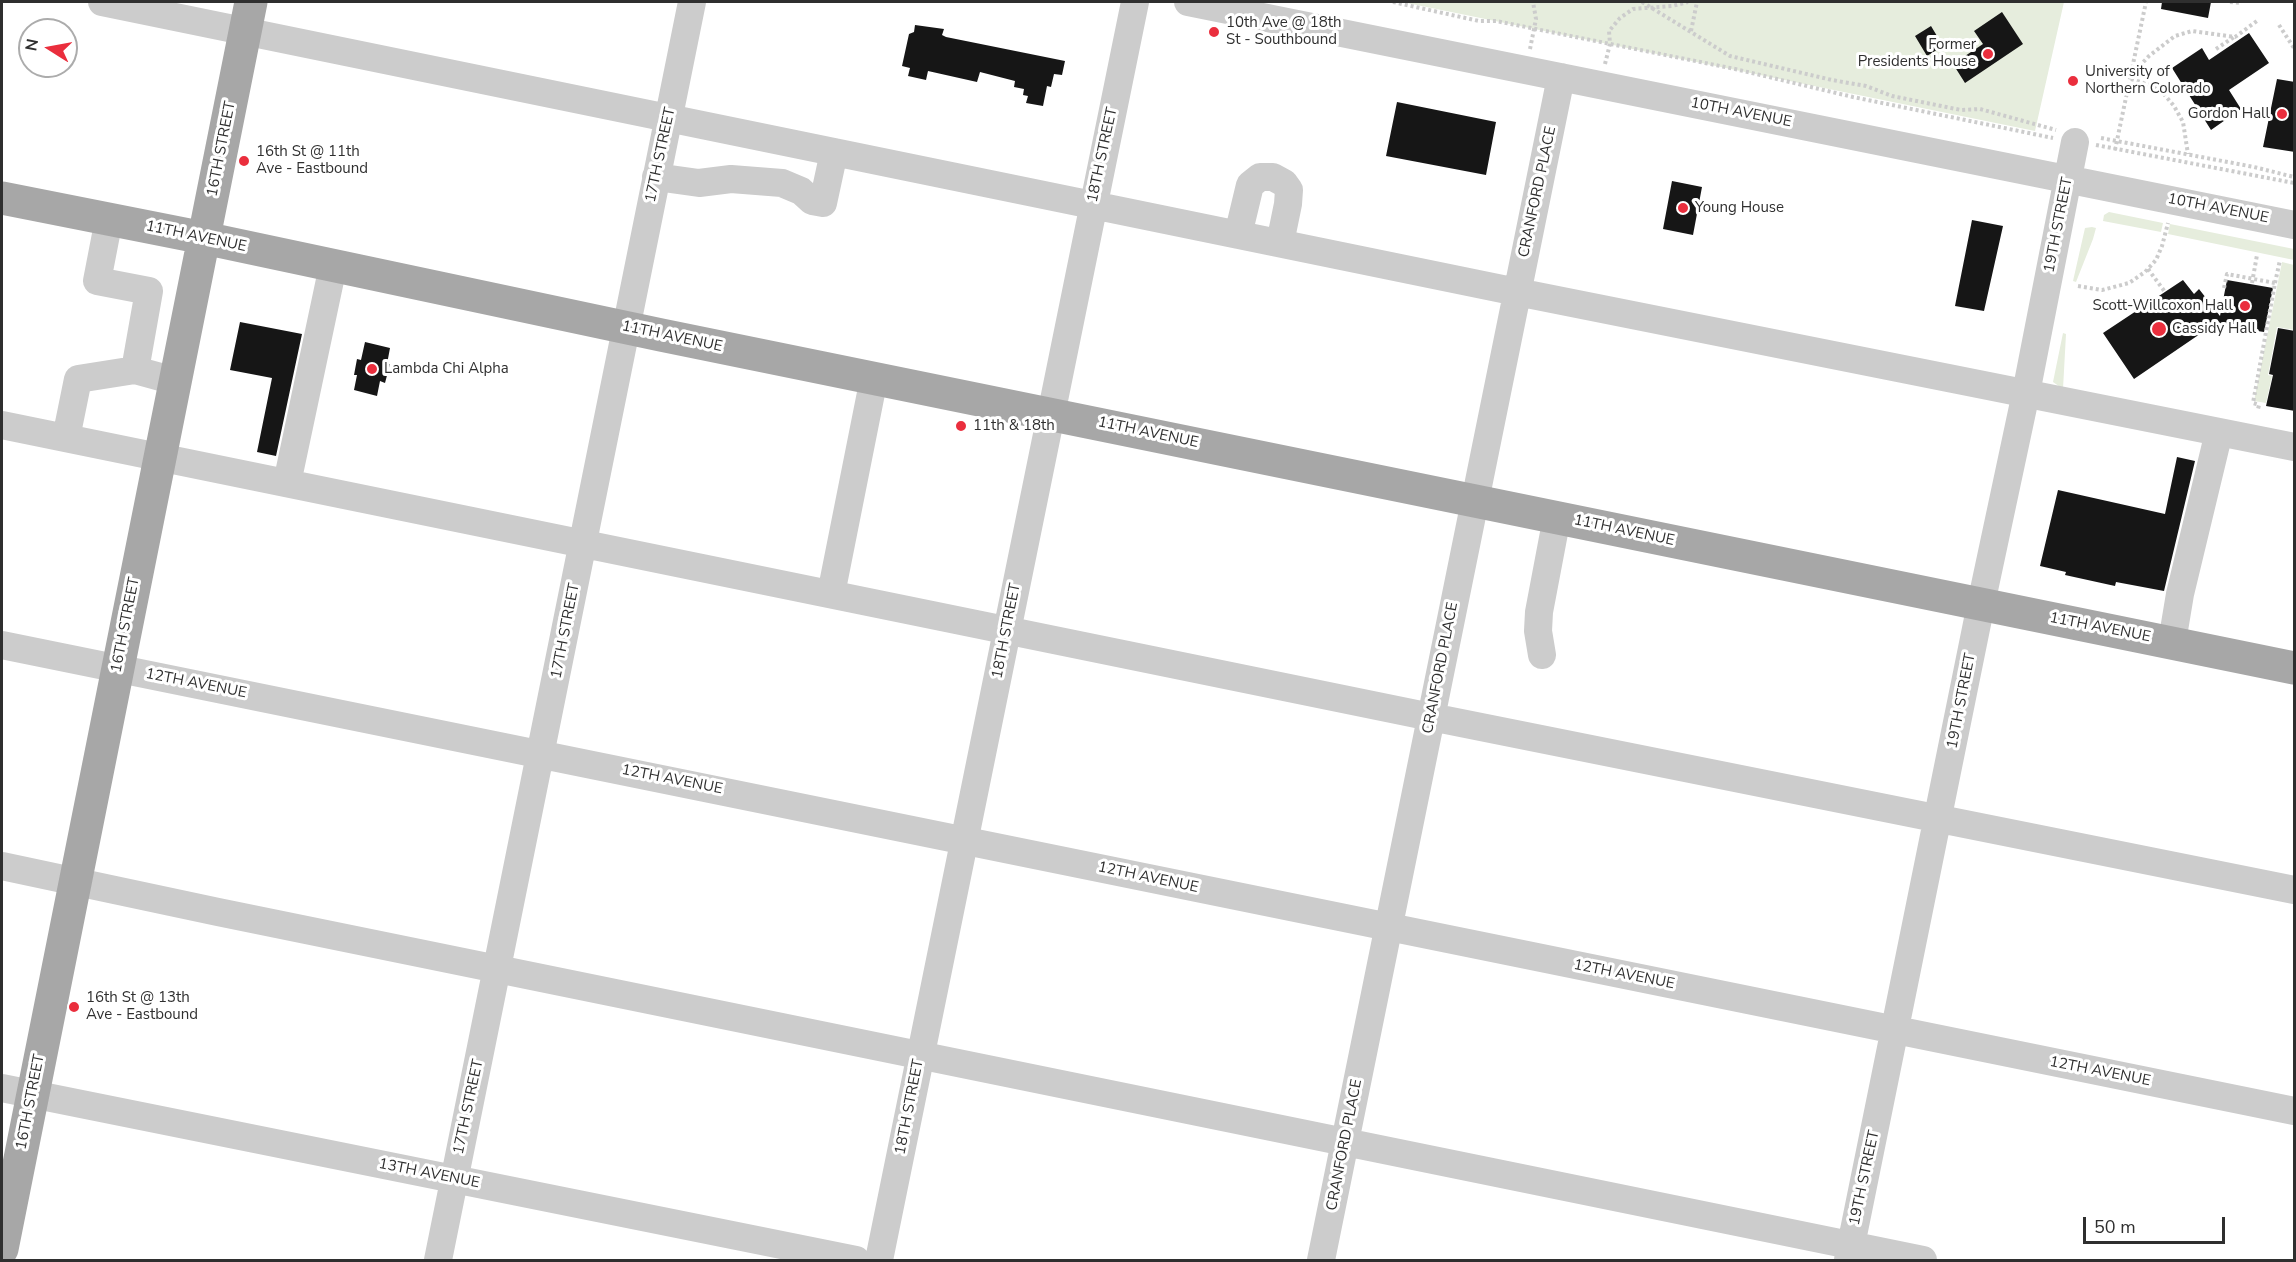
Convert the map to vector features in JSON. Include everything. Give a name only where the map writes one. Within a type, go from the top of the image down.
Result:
[{"type":"main road","name":"16TH STREET","points":[[2,1249],[17,1091],[75,881],[248,17]]},
{"type":"main road","name":"11TH AVENUE","points":[[2,198],[2295,668]]},
{"type":"street","points":[[102,2],[248,17],[669,117],[834,152],[1517,292],[2295,447]]},
{"type":"street","name":"17TH STREET","points":[[438,1260],[692,2]]},
{"type":"street","name":"18TH STREET","points":[[879,1260],[1135,2]]},
{"type":"street","name":"10TH AVENUE","points":[[1188,2],[2295,225]]},
{"type":"street","name":"CRANFORD PLACE","points":[[1321,1260],[1561,77]]},
{"type":"street","name":"19TH STREET","points":[[1850,1253],[2068,179],[2079,137]]},
{"type":"street","points":[[656,177],[699,183],[731,179],[782,183],[801,191],[812,201],[823,202],[834,152]]},
{"type":"street","points":[[1238,234],[1250,185],[1260,177],[1273,177],[1284,183],[1288,190],[1288,204],[1280,243]]},
{"type":"street","points":[[109,219],[97,281],[149,291],[135,370]]},
{"type":"street","points":[[287,483],[333,266]]},
{"type":"street","points":[[66,438],[78,380],[135,370],[175,381]]},
{"type":"street","points":[[831,594],[874,378]]},
{"type":"street","points":[[2,425],[1431,717],[2295,890]]},
{"type":"street","points":[[2172,642],[2180,594],[2218,432]]},
{"type":"street","points":[[1542,655],[1538,631],[1539,612],[1557,518]]},
{"type":"street","name":"12TH AVENUE","points":[[2,645],[2295,1111]]},
{"type":"street","points":[[2,866],[1345,1142],[1850,1253],[1923,1260]]},
{"type":"street","name":"13TH AVENUE","points":[[17,1091],[856,1260]]},
{"type":"path","points":[[1393,2],[1479,21],[1496,21],[1735,69],[1982,124],[2118,141],[2293,176],[2295,169]]},
{"type":"path","points":[[1529,55],[1535,29],[1533,2]]},
{"type":"path","points":[[1642,2],[1730,56],[1866,86],[1892,96],[1961,110],[1980,109],[2115,149],[2295,183]]},
{"type":"path","points":[[1604,71],[1610,44],[1609,31],[1620,18],[1633,9],[1672,6],[1688,2]]},
{"type":"path","points":[[1691,31],[1697,2]]},
{"type":"path","points":[[2115,149],[2146,2]]},
{"type":"path","points":[[2230,2],[2242,3]]},
{"type":"path","points":[[2216,49],[2257,21]]},
{"type":"path","points":[[2279,25],[2295,48]]},
{"type":"path","points":[[2131,77],[2161,45],[2183,32],[2206,32],[2235,37]]},
{"type":"path","points":[[2131,77],[2163,93],[2174,106],[2183,123],[2188,154]]},
{"type":"path","points":[[2078,286],[2102,290],[2114,289],[2129,283],[2156,260],[2168,224]]},
{"type":"path","points":[[2252,281],[2257,255]]},
{"type":"path","points":[[2258,409],[2259,405],[2253,403],[2280,260]]},
{"type":"path","points":[[2148,269],[2165,292]]},
{"type":"path","points":[[2224,288],[2227,274],[2252,281],[2275,283]]},
{"type":"green space","points":[[1402,2],[2064,2],[2035,131]]},
{"type":"green space","points":[[2109,212],[2163,223],[2161,232],[2103,221],[2104,215]]},
{"type":"green space","points":[[2170,224],[2294,249],[2294,260],[2168,234]]},
{"type":"green space","points":[[2085,228],[2096,228],[2093,239],[2076,282],[2073,281]]},
{"type":"green space","points":[[2282,262],[2294,265],[2294,330],[2277,327],[2268,375],[2272,376],[2266,403],[2254,401]]},
{"type":"green space","points":[[2063,333],[2066,334],[2063,389],[2053,382]]},
{"type":"building","points":[[2162,2],[2211,2],[2208,18],[2161,9]]},
{"type":"building","name":"Former Presidents House","points":[[2002,12],[2023,44],[1965,83],[1953,64],[1983,44],[1974,31]]},
{"type":"building","points":[[915,25],[944,29],[942,35],[946,37],[1065,61],[1062,75],[1054,74],[1051,87],[1047,86],[1043,106],[1026,103],[1028,96],[1023,95],[1024,89],[1014,87],[1015,81],[980,72],[977,82],[928,71],[926,80],[908,76],[910,68],[902,66],[909,34],[914,32]]},
{"type":"building","points":[[1931,26],[1943,46],[1927,56],[1915,36]]},
{"type":"building","points":[[2249,33],[2269,63],[2229,90],[2241,109],[2211,130],[2172,68],[2202,48],[2209,60]]},
{"type":"building","name":"Gordon Hall","points":[[2277,79],[2295,82],[2295,152],[2263,147]]},
{"type":"building","points":[[1397,102],[1496,122],[1486,175],[1386,156]]},
{"type":"building","name":"Young House","points":[[1672,181],[1702,187],[1693,235],[1663,229]]},
{"type":"building","points":[[1972,220],[2003,226],[1984,311],[1955,306]]},
{"type":"building","name":"Cassidy Hall","points":[[2183,280],[2194,294],[2199,289],[2220,316],[2227,280],[2273,288],[2264,332],[2218,325],[2219,321],[2134,379],[2103,333]]},
{"type":"building","points":[[240,322],[302,334],[276,456],[257,452],[272,378],[230,370]]},
{"type":"building","points":[[2278,328],[2295,331],[2295,411],[2266,406],[2273,375],[2269,374]]},
{"type":"building","name":"Lambda Chi Alpha","points":[[365,342],[390,348],[387,364],[390,364],[385,383],[380,381],[377,396],[354,390],[357,359],[361,360]]},
{"type":"building","points":[[2177,457],[2195,461],[2164,591],[2116,582],[2115,586],[2065,575],[2066,572],[2040,566],[2058,490],[2165,514]]},
{"type":"place","name":"10th Ave @ 18th St - Southbound","points":[[1214,32]]},
{"type":"place","name":"Former Presidents House","points":[[1988,54]]},
{"type":"place","name":"University of Northern Colorado","points":[[2073,81]]},
{"type":"place","name":"Gordon Hall","points":[[2282,114]]},
{"type":"place","name":"16th St @ 11th Ave - Eastbound","points":[[244,161]]},
{"type":"place","name":"Young House","points":[[1683,208]]},
{"type":"place","name":"Scott-Willcoxon Hall","points":[[2245,306]]},
{"type":"place","name":"Cassidy Hall","points":[[2159,329]]},
{"type":"place","name":"Lambda Chi Alpha","points":[[372,369]]},
{"type":"place","name":"11th & 18th","points":[[961,426]]},
{"type":"place","name":"16th St @ 13th Ave - Eastbound","points":[[74,1007]]}]
